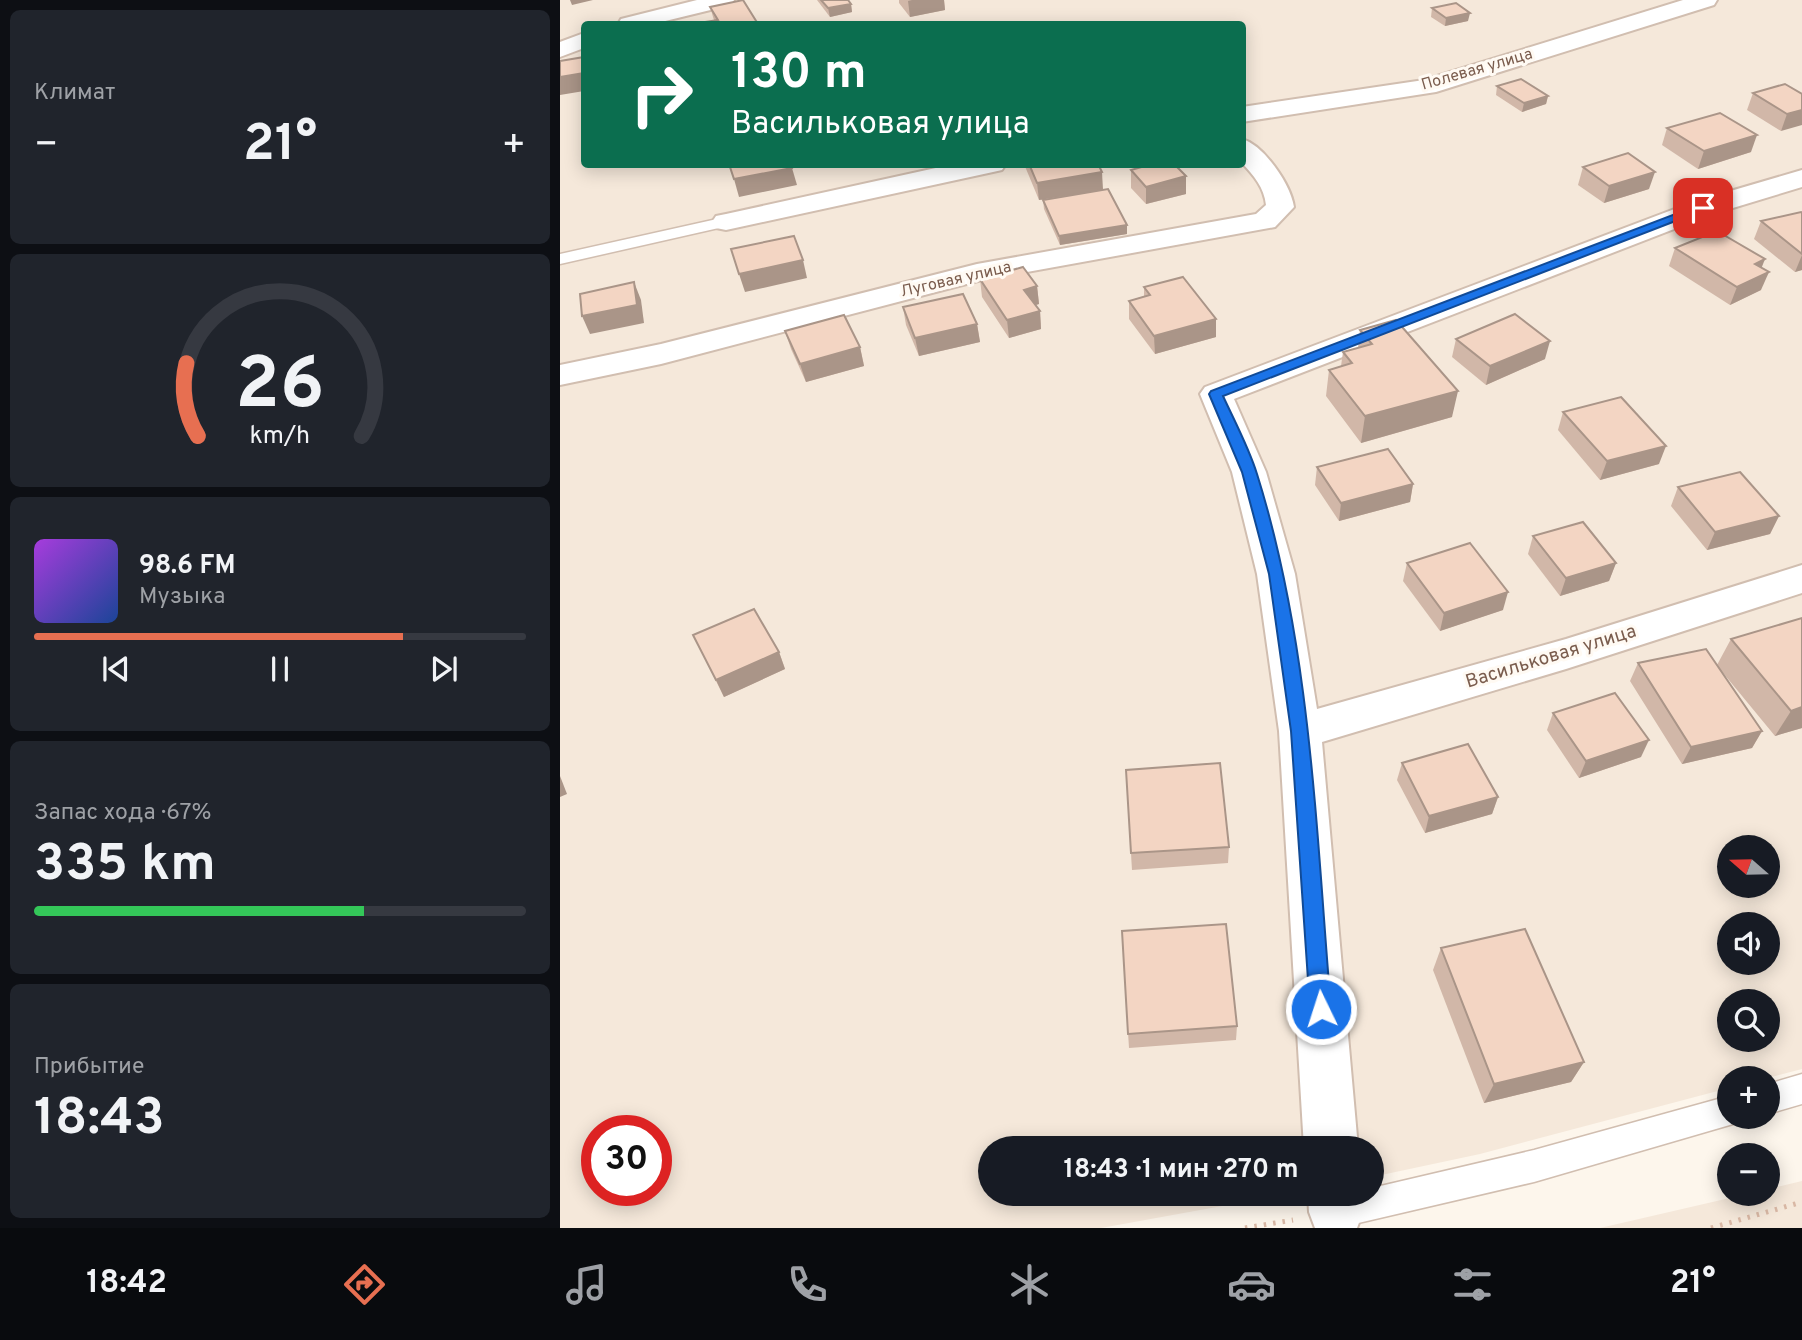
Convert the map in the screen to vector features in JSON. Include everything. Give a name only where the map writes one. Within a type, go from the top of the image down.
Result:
[{"type":"street","points":[[641,21],[723,0]]},
{"type":"street","name":"Полевая улица","points":[[1246,114],[1427,87],[1706,0]]},
{"type":"street","points":[[560,50],[581,41]]},
{"type":"street","name":"Луговая улица","points":[[560,375],[661,355],[977,273],[1265,221],[1280,207],[1280,196],[1276,187],[1246,152]]},
{"type":"street","points":[[726,222],[975,168]]},
{"type":"street","points":[[1330,1136],[1300,731],[1276,574],[1249,472],[1216,394],[1703,208],[1802,178]]},
{"type":"street","name":"Васильковая улица","points":[[1300,731],[1566,654],[1802,579]]},
{"type":"lane","points":[[560,259],[726,222]]},
{"type":"lane","points":[[1780,1095],[1802,1089]]},
{"type":"lane","points":[[1384,1198],[1421,1195],[1610,1146],[1717,1115]]},
{"type":"path","points":[[1712,1228],[1802,1202]]},
{"type":"shaded area","points":[[560,0],[1802,0],[1802,1069],[1780,1075],[1780,1066],[1717,1066],[1717,1091],[1480,1154],[1384,1174],[1384,1136],[978,1136],[978,1206],[1223,1206],[1101,1228],[560,1228]]},
{"type":"shaded area","points":[[1802,1181],[1802,1228],[1600,1228],[1717,1201],[1717,1206],[1780,1206],[1780,1186]]},
{"type":"building","points":[[743,0],[756,21],[712,21],[718,20],[710,7]]},
{"type":"building","points":[[821,0],[848,0],[851,4],[828,8]]},
{"type":"building","points":[[1456,3],[1470,13],[1446,18],[1432,8]]},
{"type":"building","points":[[581,58],[581,74],[560,77],[560,61]]},
{"type":"building","points":[[1521,79],[1548,96],[1524,103],[1497,86]]},
{"type":"building","points":[[1785,84],[1802,94],[1802,110],[1787,114],[1753,93]]},
{"type":"building","points":[[1720,113],[1757,135],[1704,151],[1667,128]]},
{"type":"building","points":[[1628,153],[1655,172],[1609,186],[1583,167]]},
{"type":"building","points":[[730,168],[792,168],[734,179]]},
{"type":"building","points":[[1031,168],[1100,168],[1102,172],[1037,183]]},
{"type":"building","points":[[1178,168],[1186,176],[1146,187],[1131,170]]},
{"type":"building","points":[[1108,189],[1127,225],[1059,236],[1043,200]]},
{"type":"building","points":[[1802,213],[1802,254],[1761,221]]},
{"type":"building","points":[[1717,231],[1765,259],[1755,264],[1769,272],[1737,287],[1675,248]]},
{"type":"building","points":[[794,236],[803,260],[739,274],[731,249]]},
{"type":"building","points":[[1023,267],[1037,286],[1024,290],[1040,311],[1007,320],[980,279]]},
{"type":"building","points":[[1183,277],[1216,319],[1154,336],[1129,301],[1150,295],[1144,287]]},
{"type":"building","points":[[634,282],[637,305],[582,316],[580,294]]},
{"type":"building","points":[[963,294],[977,324],[915,338],[903,307]]},
{"type":"building","points":[[1515,314],[1550,341],[1490,366],[1456,339]]},
{"type":"building","points":[[844,315],[860,347],[800,364],[785,331]]},
{"type":"building","points":[[1396,320],[1458,391],[1365,416],[1329,370],[1352,363],[1343,352],[1372,344],[1360,330]]},
{"type":"building","points":[[1621,397],[1666,446],[1607,461],[1563,412]]},
{"type":"building","points":[[1388,449],[1413,484],[1341,503],[1317,467]]},
{"type":"building","points":[[1740,472],[1779,516],[1715,532],[1678,487]]},
{"type":"building","points":[[1583,522],[1616,563],[1566,578],[1533,536]]},
{"type":"building","points":[[1470,543],[1508,592],[1444,613],[1407,563]]},
{"type":"building","points":[[754,609],[779,652],[716,680],[693,635]]},
{"type":"building","points":[[1802,618],[1802,707],[1791,711],[1731,639]]},
{"type":"building","points":[[1706,649],[1762,731],[1691,747],[1638,663]]},
{"type":"building","points":[[1615,693],[1649,740],[1586,761],[1553,713]]},
{"type":"building","points":[[1468,744],[1498,797],[1429,816],[1402,763]]},
{"type":"building","points":[[1220,763],[1229,847],[1131,853],[1126,770]]},
{"type":"building","points":[[1226,924],[1237,1026],[1128,1034],[1122,931]]},
{"type":"building","points":[[1525,929],[1584,1062],[1494,1084],[1441,948]]},
{"type":"route","points":[[1321,1009],[1300,731],[1276,574],[1249,472],[1216,394],[1703,208]]}]
